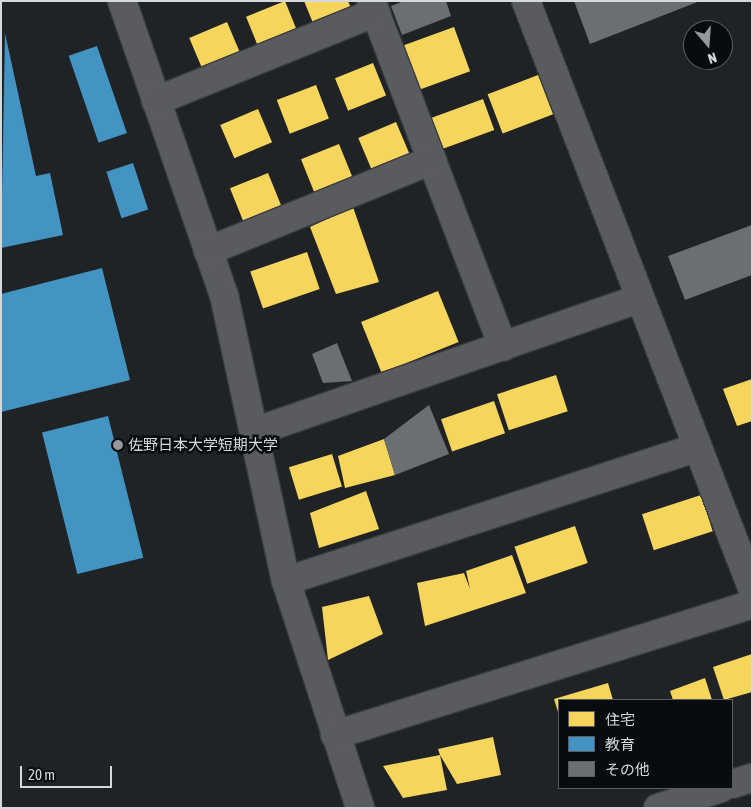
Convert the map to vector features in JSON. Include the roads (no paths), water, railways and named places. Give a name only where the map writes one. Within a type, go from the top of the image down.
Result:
[{"type":"street","points":[[122,1],[224,295],[286,581],[360,808]]},
{"type":"street","points":[[526,1],[695,448],[752,588]]},
{"type":"street","points":[[156,101],[374,7],[504,347]]},
{"type":"street","points":[[208,251],[432,160]]},
{"type":"street","points":[[254,432],[504,347],[638,299]]},
{"type":"street","points":[[286,581],[695,448]]},
{"type":"street","points":[[336,735],[752,604]]},
{"type":"street","points":[[733,784],[752,778]]},
{"type":"street","points":[[658,808],[718,789]]},
{"type":"place","name":"佐野日本大学短期大学","points":[[118,445]]}]
